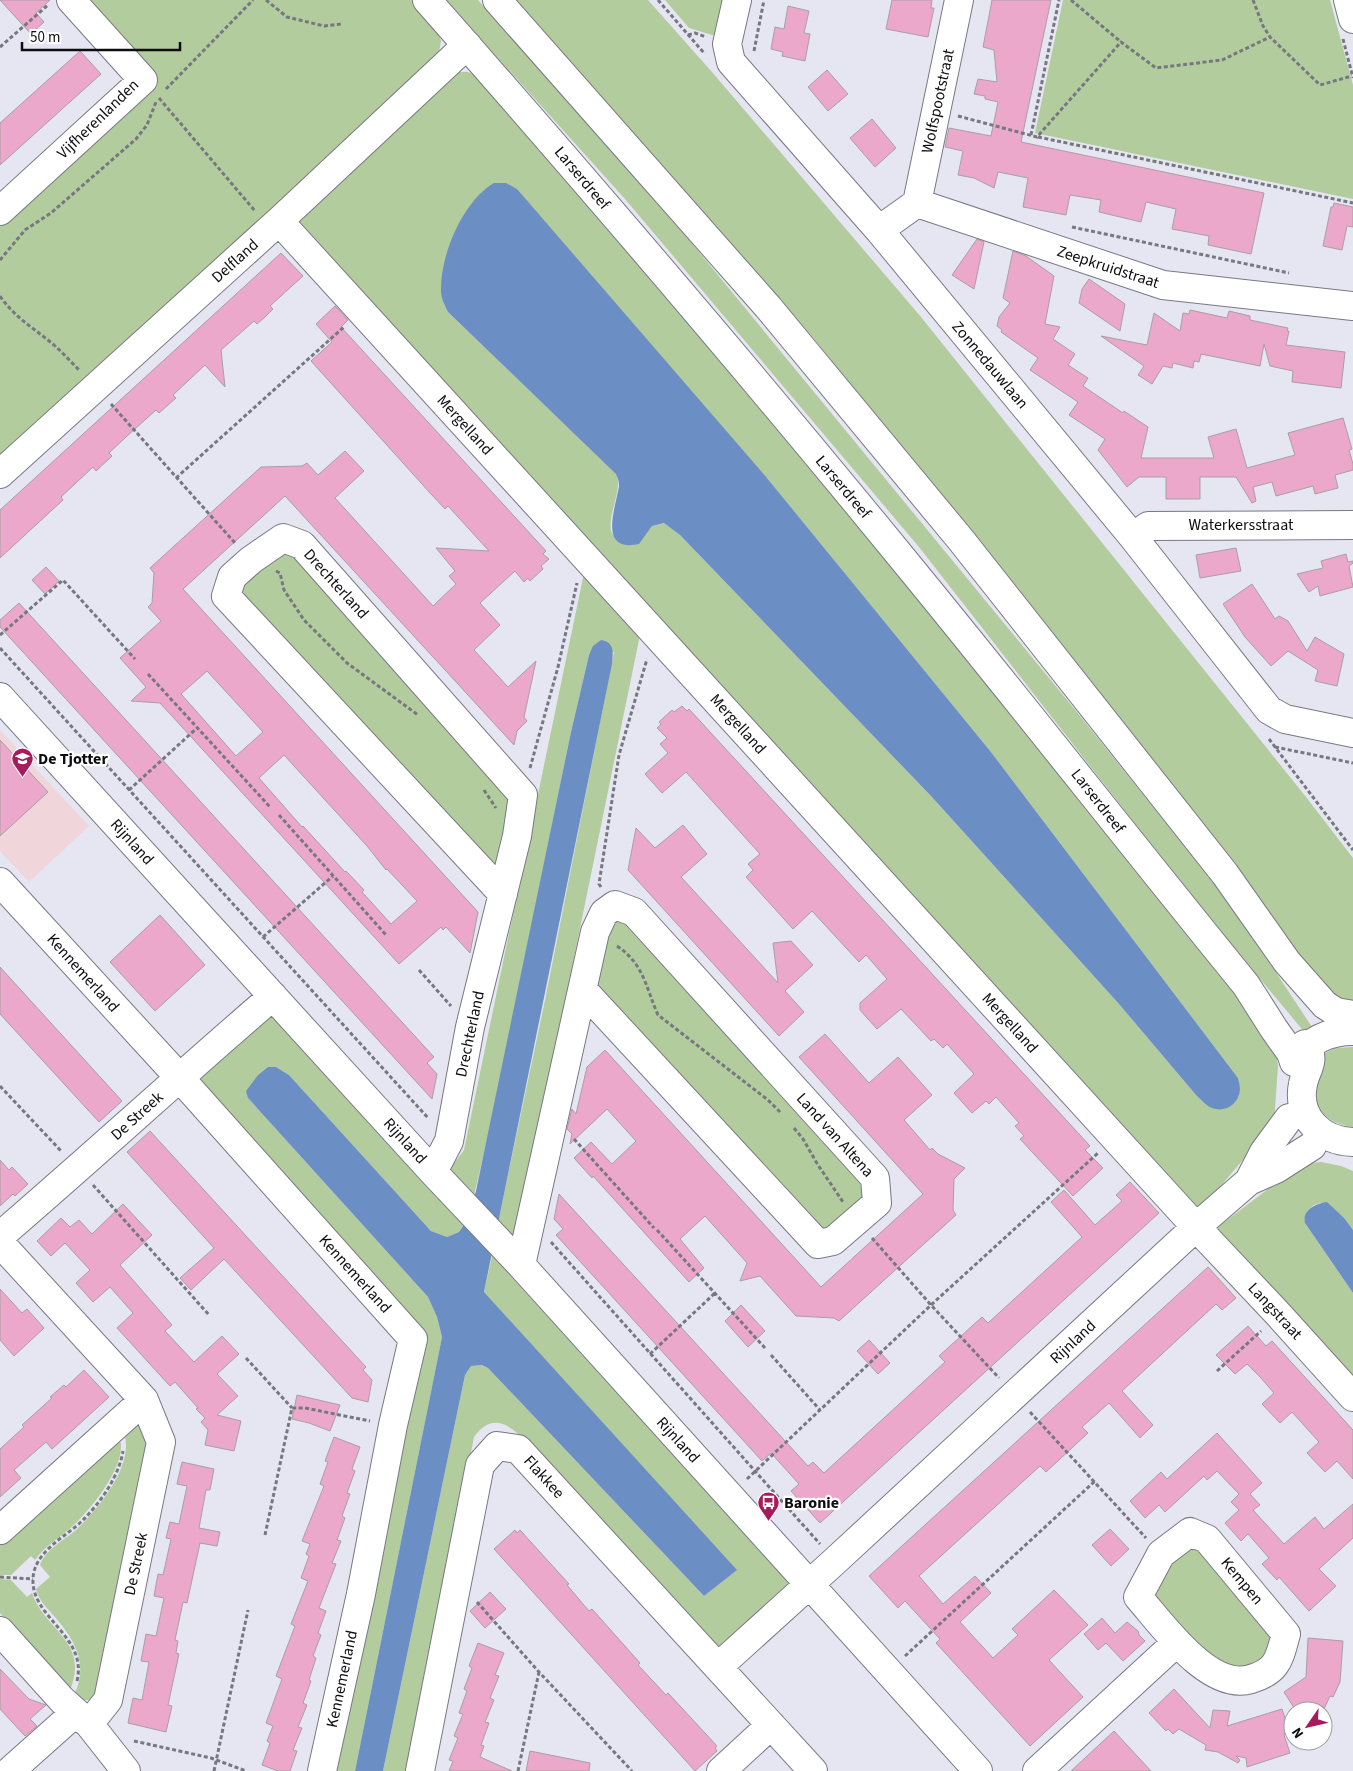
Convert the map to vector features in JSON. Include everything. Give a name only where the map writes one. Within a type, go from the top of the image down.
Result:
[{"type":"street","name":"Vijfherenlanden","points":[[0,211],[151,88],[71,0]]},
{"type":"street","name":"Larserdreef","points":[[427,0],[530,117],[768,396],[900,555],[1246,985],[1291,1053],[1300,1054]]},
{"type":"street","points":[[497,0],[768,307],[955,533],[1225,874],[1287,962],[1325,1004],[1348,1023],[1300,1054],[1287,1077],[1285,1099],[1289,1118],[1299,1133],[1339,1148]]},
{"type":"street","name":"Zonnedauwlaan","points":[[737,0],[727,44],[731,62],[879,230],[1133,537],[1269,710],[1285,719],[1353,733]]},
{"type":"street","name":"Wolfspootstraat","points":[[917,203],[959,0]]},
{"type":"street","points":[[1348,0],[1353,19]]},
{"type":"street","name":"Delfland","points":[[0,474],[274,225],[467,45]]},
{"type":"street","points":[[879,230],[917,203]]},
{"type":"street","name":"Zeepkruidstraat","points":[[917,203],[1163,285],[1353,306]]},
{"type":"street","name":"Mergelland","points":[[274,225],[362,312],[1196,1227]]},
{"type":"street","name":"Waterkersstraat","points":[[1133,537],[1148,526],[1353,525]]},
{"type":"street","name":"Drechterland","points":[[433,1172],[449,1141],[470,1027],[503,894],[517,836],[523,795],[302,545],[282,538],[251,560],[232,578],[226,596],[503,894]]},
{"type":"street","name":"Rijnland","points":[[0,697],[810,1584]]},
{"type":"street","name":"Kennemerland","points":[[0,882],[413,1339],[393,1425],[361,1594],[322,1771]]},
{"type":"street","points":[[521,1266],[595,932],[604,913],[615,905]]},
{"type":"street","name":"Land van Altena","points":[[583,990],[818,1244],[833,1241],[877,1203],[875,1178],[634,912],[615,905]]},
{"type":"street","name":"De Streek","points":[[0,1236],[273,996]]},
{"type":"street","points":[[1300,1054],[1309,1052],[1310,1067],[1303,1084],[1302,1102],[1309,1120],[1339,1148]]},
{"type":"street","name":"Rijnland","points":[[1249,1181],[1264,1152],[1289,1118]]},
{"type":"street","name":"Rijnland","points":[[718,1668],[1196,1227],[1249,1181],[1276,1169],[1339,1148]]},
{"type":"street","name":"Langstraat","points":[[1196,1227],[1279,1314],[1353,1397]]},
{"type":"street","name":"De Streek","points":[[0,1243],[144,1400],[161,1442],[108,1700],[80,1717],[10,1771]]},
{"type":"street","points":[[0,1530],[144,1400]]},
{"type":"street","name":"Flakkee","points":[[420,1771],[480,1465],[497,1446],[518,1449],[813,1771]]},
{"type":"street","name":"Kempen","points":[[1190,1532],[1207,1539],[1286,1634],[1279,1658],[1265,1675],[1244,1681],[1225,1679],[1198,1663],[1138,1597],[1161,1554],[1190,1532]]},
{"type":"street","points":[[810,1584],[978,1771]]},
{"type":"street","points":[[0,1631],[80,1717],[126,1771]]},
{"type":"street","points":[[1037,1771],[1177,1642]]},
{"type":"street","points":[[721,1771],[771,1725]]},
{"type":"path","points":[[0,47],[53,0]]},
{"type":"path","points":[[0,260],[25,230],[51,213],[136,138],[147,125],[151,88],[253,0]]},
{"type":"path","points":[[266,0],[287,17],[324,26],[342,24]]},
{"type":"path","points":[[1031,135],[1059,0]]},
{"type":"path","points":[[1071,0],[1121,42],[1156,68],[1222,60],[1270,37]]},
{"type":"path","points":[[1253,0],[1263,26],[1270,37],[1320,85],[1352,76]]},
{"type":"path","points":[[1038,137],[1121,42]]},
{"type":"path","points":[[151,88],[274,225]]},
{"type":"path","points":[[937,110],[1038,137],[1353,203]]},
{"type":"path","points":[[1066,226],[1296,274]]},
{"type":"path","points":[[0,296],[15,314],[56,347],[96,387],[251,560],[280,573],[284,590],[304,620],[347,663],[421,717]]},
{"type":"path","points":[[176,478],[362,312]]},
{"type":"path","points":[[523,795],[558,667],[584,555]]},
{"type":"path","points":[[0,635],[63,580],[135,659]]},
{"type":"path","points":[[615,905],[599,884],[619,755],[654,633]]},
{"type":"path","points":[[0,648],[449,1141]]},
{"type":"path","points":[[148,674],[270,808]]},
{"type":"path","points":[[129,790],[197,728]]},
{"type":"path","points":[[1274,746],[1353,763]]},
{"type":"path","points":[[483,789],[517,836]]},
{"type":"path","points":[[279,815],[386,935]]},
{"type":"path","points":[[263,937],[333,876]]},
{"type":"path","points":[[595,932],[624,950],[641,969],[649,996],[658,1016],[768,1100],[786,1118]]},
{"type":"path","points":[[419,970],[470,1027]]},
{"type":"path","points":[[0,1086],[78,1169],[209,1315]]},
{"type":"path","points":[[555,1118],[765,1348]]},
{"type":"path","points":[[792,1125],[858,1221],[931,1305],[1161,1554]]},
{"type":"path","points":[[728,1496],[931,1305],[1114,1138]]},
{"type":"path","points":[[532,1220],[836,1561]]},
{"type":"path","points":[[650,1354],[715,1293]]},
{"type":"path","points":[[1218,1370],[1279,1314]]},
{"type":"path","points":[[771,1355],[820,1410]]},
{"type":"path","points":[[246,1358],[292,1408],[305,1408],[393,1425]]},
{"type":"path","points":[[265,1535],[292,1408]]},
{"type":"path","points":[[116,1426],[124,1445],[121,1461],[115,1475],[88,1514],[41,1556],[35,1568],[33,1579],[37,1598],[70,1642],[78,1664],[79,1673],[75,1689],[80,1717],[246,1771]]},
{"type":"path","points":[[888,1672],[1095,1481]]},
{"type":"path","points":[[0,1577],[33,1579]]},
{"type":"path","points":[[457,1580],[539,1672],[632,1771]]},
{"type":"path","points":[[214,1771],[248,1610]]},
{"type":"path","points":[[518,1771],[539,1672]]},
{"type":"shaded area","name":"De Tjotter","points":[[0,730],[89,826],[29,882],[0,851]]},
{"type":"green space","points":[[87,0],[413,0],[435,24],[441,41],[438,58],[0,458],[0,221],[134,101]]},
{"type":"green space","points":[[446,0],[478,0],[690,241],[1072,706],[1230,903],[1314,1030],[1306,1034],[1197,903],[919,547],[625,199]]},
{"type":"green space","points":[[516,0],[648,0],[712,72],[921,317],[1353,858],[1353,1006],[1339,1004],[1323,988],[1257,897],[986,552],[815,340]]},
{"type":"green space","points":[[665,0],[730,0],[722,38],[689,28]]},
{"type":"green space","points":[[1063,0],[1330,0],[1353,85],[1353,199],[1035,133]]},
{"type":"green space","points":[[453,72],[468,72],[480,77],[748,389],[1029,730],[1269,1033],[1276,1050],[1278,1066],[1274,1123],[1198,1213],[289,221]],"holes":[[[444,304],[767,478],[991,752],[1238,1078],[1240,1090],[1238,1098],[1196,1095],[1119,1004],[931,796],[680,535],[665,523],[652,526],[638,544],[618,541],[611,531],[611,517],[618,488],[617,474],[448,312]]]},
{"type":"green space","points":[[286,548],[513,801],[496,883],[235,594]]},
{"type":"green space","points":[[584,573],[640,635],[515,1246],[497,1227],[545,1000],[614,652],[589,655],[571,732],[492,1118],[473,1200],[447,1173],[464,1150]]},
{"type":"green space","points":[[612,892],[879,1188],[827,1236],[593,988]]},
{"type":"green space","points":[[271,1011],[465,1222],[459,1232],[447,1237],[431,1231],[289,1075],[276,1067],[268,1067],[258,1075],[248,1098],[428,1297],[437,1317],[442,1337],[355,1771],[332,1771],[418,1358],[192,1083]]},
{"type":"green space","points":[[1353,1047],[1353,1127],[1339,1124],[1327,1117],[1318,1107],[1316,1093],[1323,1066],[1323,1054],[1336,1048]]},
{"type":"green space","points":[[1321,1162],[1341,1166],[1353,1171],[1353,1230],[1345,1219],[1321,1203],[1314,1205],[1307,1211],[1305,1223],[1353,1293],[1353,1378],[1214,1230],[1301,1164]]},
{"type":"green space","points":[[493,1252],[795,1585],[716,1650],[524,1439],[505,1425],[493,1423],[486,1425],[474,1437],[410,1771],[383,1771],[465,1375],[471,1366],[482,1365],[488,1368],[704,1596],[736,1570],[484,1292]]},
{"type":"green space","points":[[137,1423],[142,1425],[148,1437],[99,1692],[89,1700],[79,1700],[74,1695],[80,1673],[78,1653],[69,1635],[37,1593],[36,1589],[50,1577],[40,1565],[50,1550],[76,1530],[104,1499],[124,1459],[126,1445],[124,1433]]},
{"type":"green space","points":[[118,1435],[121,1445],[116,1468],[101,1493],[85,1514],[39,1554],[35,1560],[31,1556],[11,1575],[0,1575],[0,1544]]},
{"type":"green space","points":[[1194,1544],[1275,1634],[1263,1662],[1225,1672],[1141,1592]]},
{"type":"green space","points":[[0,1579],[11,1580],[27,1597],[32,1593],[38,1606],[70,1648],[74,1660],[75,1673],[70,1690],[0,1613]]},
{"type":"water","points":[[494,183],[506,183],[517,189],[767,478],[991,752],[1238,1078],[1239,1095],[1234,1103],[1222,1109],[1212,1108],[1196,1095],[1119,1004],[931,796],[680,535],[664,523],[652,526],[639,544],[626,545],[618,542],[613,535],[612,526],[619,486],[616,474],[448,312],[442,299],[444,261],[456,230],[472,202]]},
{"type":"water","points":[[601,640],[606,641],[611,646],[613,652],[612,664],[484,1292],[737,1570],[704,1596],[488,1368],[482,1365],[471,1366],[465,1375],[383,1771],[355,1771],[442,1337],[437,1317],[428,1297],[248,1098],[246,1091],[258,1075],[268,1067],[276,1067],[289,1075],[431,1231],[447,1237],[459,1232],[467,1220],[476,1191],[571,732],[589,655],[593,646]]},
{"type":"water","points":[[1327,1202],[1345,1219],[1353,1230],[1353,1293],[1305,1223],[1306,1214],[1311,1208]]},
{"type":"building","points":[[0,0],[50,0],[36,13],[44,22],[31,34]]},
{"type":"building","points":[[892,0],[932,0],[931,8],[934,8],[928,37],[886,29]]},
{"type":"building","points":[[992,0],[1051,0],[1021,142],[1264,193],[1251,254],[1208,245],[1209,236],[1172,229],[1176,209],[1146,202],[1141,222],[1099,212],[1101,200],[1070,195],[1066,215],[1023,207],[1028,178],[998,172],[994,188],[974,178],[958,175],[963,151],[945,147],[949,128],[991,136],[998,102],[985,99],[985,96],[974,94],[978,79],[997,82],[994,50],[983,47]]},
{"type":"building","points":[[788,6],[809,11],[804,33],[810,34],[805,61],[782,56],[783,52],[771,49],[775,27],[784,29]]},
{"type":"building","points":[[80,51],[101,74],[0,165],[0,123]]},
{"type":"building","points":[[827,70],[848,94],[828,111],[808,87]]},
{"type":"building","points":[[872,119],[896,148],[875,167],[850,138]]},
{"type":"building","points":[[1334,203],[1353,207],[1353,227],[1347,226],[1342,250],[1323,246],[1331,207],[1333,207]]},
{"type":"building","points":[[977,239],[984,242],[974,289],[952,275]]},
{"type":"building","points":[[1013,251],[1026,256],[1054,276],[1045,324],[1060,327],[1053,339],[1075,354],[1068,365],[1088,378],[1083,386],[1148,427],[1141,458],[1214,458],[1208,437],[1236,429],[1247,468],[1295,455],[1288,433],[1343,418],[1352,449],[1349,450],[1353,470],[1335,475],[1338,488],[1315,494],[1313,486],[1276,496],[1272,482],[1253,487],[1256,501],[1252,503],[1236,477],[1200,477],[1200,499],[1166,499],[1166,477],[1139,477],[1127,487],[1098,450],[1105,439],[1069,415],[1078,402],[1030,370],[1038,358],[1001,332],[1002,330],[997,326],[999,317],[1010,303],[1003,298]]},
{"type":"building","points":[[281,253],[303,276],[270,306],[273,309],[265,317],[257,324],[254,321],[221,350],[225,387],[205,365],[173,395],[176,398],[159,413],[156,410],[126,437],[109,453],[112,456],[96,471],[93,467],[61,497],[63,500],[0,558],[0,510]]},
{"type":"building","points":[[1089,279],[1125,304],[1120,331],[1079,303],[1082,289]]},
{"type":"building","points":[[335,306],[348,320],[341,327],[546,551],[543,554],[549,559],[541,566],[543,569],[530,581],[528,578],[524,582],[515,571],[480,603],[500,625],[474,650],[508,687],[536,661],[524,717],[527,721],[517,731],[514,745],[285,496],[183,589],[478,912],[470,953],[446,927],[443,930],[441,927],[399,964],[160,703],[131,701],[146,687],[120,658],[161,621],[148,607],[152,603],[154,573],[150,568],[261,467],[302,466],[307,463],[318,475],[345,451],[364,471],[335,498],[433,606],[456,584],[449,576],[455,571],[436,548],[489,551],[448,506],[445,509],[311,361],[332,342],[316,324]],"holes":[[[207,671],[263,732],[236,756],[181,694]],[[284,755],[367,846],[386,870],[417,901],[391,924],[362,892],[364,890],[302,827],[259,778]]]},
{"type":"building","points":[[1190,310],[1227,318],[1229,311],[1250,316],[1250,320],[1288,328],[1286,345],[1345,352],[1341,388],[1292,382],[1293,371],[1270,366],[1264,344],[1260,366],[1201,354],[1199,362],[1194,361],[1193,368],[1173,363],[1172,368],[1163,366],[1152,384],[1138,375],[1144,366],[1101,336],[1147,345],[1154,313],[1180,331],[1183,313],[1189,314]]},
{"type":"building","points":[[1236,548],[1241,571],[1200,578],[1196,555]]},
{"type":"building","points":[[1346,554],[1348,562],[1353,561],[1349,566],[1353,587],[1320,596],[1318,586],[1309,592],[1297,574],[1323,568],[1321,561]]},
{"type":"building","points":[[46,567],[59,581],[45,594],[32,580]]},
{"type":"building","points":[[1252,584],[1275,619],[1279,616],[1288,621],[1307,651],[1315,637],[1344,654],[1337,686],[1315,681],[1318,670],[1288,651],[1271,666],[1245,637],[1223,604]]},
{"type":"building","points":[[19,603],[434,1057],[427,1063],[437,1074],[432,1099],[0,627],[0,620]]},
{"type":"building","points":[[682,706],[687,711],[689,709],[1090,1146],[1085,1150],[1103,1168],[1073,1196],[1020,1139],[1024,1136],[1015,1126],[1019,1123],[996,1097],[989,1104],[986,1101],[972,1113],[954,1093],[974,1074],[947,1044],[943,1048],[934,1039],[931,1041],[901,1009],[877,1029],[860,1010],[860,1003],[887,979],[866,955],[859,962],[812,911],[793,929],[746,877],[753,870],[748,864],[760,854],[686,772],[662,793],[645,774],[668,753],[660,744],[667,738],[657,728],[661,724],[659,722],[672,710],[674,712]]},
{"type":"building","points":[[0,740],[48,792],[0,836]]},
{"type":"building","points":[[683,825],[707,854],[681,877],[778,983],[773,943],[791,941],[813,965],[785,991],[804,1012],[779,1036],[628,870],[636,828],[655,848]]},
{"type":"building","points":[[160,915],[205,965],[155,1011],[110,962]]},
{"type":"building","points":[[0,967],[122,1101],[99,1122],[0,1014]]},
{"type":"building","points":[[825,1034],[869,1083],[898,1057],[932,1095],[904,1120],[930,1150],[932,1148],[938,1154],[965,1168],[954,1179],[953,1210],[956,1215],[839,1321],[834,1318],[796,1316],[760,1276],[740,1281],[747,1263],[705,1216],[680,1239],[704,1268],[689,1282],[593,1176],[592,1178],[574,1158],[591,1142],[612,1164],[636,1141],[607,1109],[570,1144],[572,1134],[567,1129],[572,1109],[576,1114],[587,1067],[605,1050],[821,1287],[923,1194],[799,1057]]},
{"type":"building","points":[[150,1131],[366,1367],[363,1370],[372,1380],[368,1402],[352,1398],[224,1259],[191,1290],[180,1278],[214,1248],[127,1152]]},
{"type":"building","points":[[0,1160],[9,1170],[12,1167],[28,1184],[0,1206]]},
{"type":"building","points":[[1130,1182],[1159,1213],[820,1523],[791,1491],[799,1484],[771,1453],[762,1461],[556,1235],[563,1229],[554,1219],[559,1194],[808,1466],[813,1462],[824,1473],[945,1362],[939,1356],[982,1317],[988,1323],[1082,1237],[1051,1202],[1064,1190],[1095,1225],[1122,1201],[1116,1195]]},
{"type":"building","points":[[123,1204],[152,1235],[120,1265],[172,1325],[165,1331],[194,1362],[222,1336],[239,1354],[217,1374],[238,1396],[217,1415],[241,1421],[234,1451],[205,1445],[208,1430],[201,1422],[205,1418],[196,1409],[198,1408],[175,1382],[170,1386],[117,1328],[133,1313],[110,1287],[93,1302],[76,1283],[90,1270],[65,1243],[51,1256],[37,1241],[61,1218],[70,1227],[79,1220],[92,1234]]},
{"type":"building","points":[[1208,1267],[1236,1298],[1222,1310],[1216,1304],[1122,1391],[1153,1425],[1140,1438],[1109,1403],[1082,1427],[1088,1433],[1046,1472],[1040,1466],[919,1576],[943,1604],[975,1576],[991,1593],[960,1622],[993,1658],[1018,1635],[1012,1629],[1054,1590],[1088,1625],[1049,1660],[1083,1697],[1030,1746],[936,1643],[940,1639],[905,1601],[898,1608],[869,1576]]},
{"type":"building","points":[[0,1289],[22,1313],[27,1309],[44,1328],[14,1356],[0,1340]]},
{"type":"building","points":[[741,1305],[765,1331],[748,1347],[725,1321]]},
{"type":"building","points":[[1248,1326],[1266,1346],[1272,1341],[1353,1430],[1353,1479],[1337,1461],[1325,1472],[1307,1453],[1319,1442],[1292,1412],[1280,1423],[1262,1404],[1274,1393],[1247,1364],[1235,1374],[1216,1355]]},
{"type":"building","points":[[869,1340],[890,1363],[878,1374],[857,1351]]},
{"type":"building","points":[[84,1370],[109,1397],[52,1449],[46,1442],[14,1470],[21,1478],[0,1497],[0,1449],[24,1427],[22,1425],[52,1398],[50,1397],[64,1385],[66,1387]]},
{"type":"building","points":[[297,1395],[340,1405],[330,1431],[292,1419]]},
{"type":"building","points":[[1217,1433],[1262,1483],[1250,1494],[1260,1505],[1253,1510],[1284,1544],[1315,1517],[1324,1529],[1353,1504],[1353,1538],[1319,1569],[1336,1586],[1309,1611],[1279,1577],[1277,1580],[1262,1564],[1269,1558],[1248,1534],[1241,1541],[1225,1523],[1239,1510],[1231,1502],[1239,1494],[1217,1471],[1207,1480],[1204,1476],[1165,1512],[1159,1505],[1145,1518],[1130,1501],[1161,1472],[1167,1479]]},
{"type":"building","points":[[334,1437],[360,1447],[352,1469],[355,1471],[347,1493],[350,1494],[342,1516],[345,1518],[337,1540],[341,1541],[332,1563],[336,1564],[319,1608],[326,1611],[318,1633],[321,1635],[313,1656],[316,1658],[309,1680],[311,1681],[303,1703],[307,1705],[298,1727],[302,1728],[293,1750],[297,1751],[290,1771],[278,1771],[262,1765],[270,1743],[267,1741],[273,1726],[266,1723],[282,1679],[276,1676],[295,1626],[291,1624],[308,1581],[301,1578],[309,1556],[306,1554],[310,1544],[302,1541],[324,1486],[320,1484],[328,1462],[325,1461]]},
{"type":"building","points":[[182,1462],[214,1469],[210,1490],[206,1490],[199,1528],[220,1532],[217,1546],[200,1543],[187,1603],[183,1602],[175,1640],[178,1641],[176,1653],[179,1654],[168,1705],[172,1706],[166,1732],[128,1723],[133,1698],[142,1700],[149,1662],[141,1661],[146,1634],[156,1636],[164,1598],[154,1596],[158,1574],[163,1575],[171,1539],[166,1538],[170,1522],[179,1524],[187,1486],[177,1484]]},
{"type":"building","points":[[1110,1529],[1129,1549],[1111,1566],[1092,1545]]},
{"type":"building","points":[[515,1530],[517,1533],[520,1530],[569,1584],[567,1585],[589,1611],[592,1609],[640,1663],[638,1665],[666,1695],[668,1693],[717,1746],[715,1748],[717,1751],[695,1771],[494,1549]]},
{"type":"building","points":[[490,1592],[506,1609],[485,1628],[470,1611]]},
{"type":"building","points":[[1102,1618],[1115,1633],[1127,1622],[1138,1631],[1145,1641],[1123,1661],[1106,1643],[1098,1650],[1084,1634]]},
{"type":"building","points":[[1308,1638],[1343,1641],[1340,1682],[1333,1697],[1330,1696],[1328,1701],[1290,1701],[1284,1692],[1306,1677]]},
{"type":"building","points":[[478,1643],[504,1653],[495,1675],[499,1676],[490,1698],[494,1700],[485,1722],[489,1723],[481,1745],[484,1746],[480,1757],[512,1771],[449,1771],[453,1761],[449,1760],[458,1738],[454,1736],[463,1714],[459,1713],[467,1691],[464,1689],[472,1668],[469,1666]]},
{"type":"building","points":[[0,1669],[29,1699],[46,1705],[30,1719],[37,1726],[25,1736],[0,1709]]},
{"type":"building","points":[[1174,1689],[1210,1728],[1213,1710],[1230,1711],[1227,1726],[1282,1709],[1283,1751],[1289,1751],[1290,1753],[1247,1767],[1246,1758],[1236,1756],[1240,1760],[1238,1763],[1218,1752],[1205,1750],[1206,1745],[1179,1729],[1173,1734],[1168,1729],[1166,1731],[1149,1713]]},
{"type":"building","points":[[1114,1731],[1151,1771],[1071,1771]]},
{"type":"building","points":[[530,1751],[590,1763],[589,1771],[526,1771]]},
{"type":"place","name":"De Tjotter","points":[[22,778]]},
{"type":"place","name":"Baronie","points":[[768,1522]]}]
